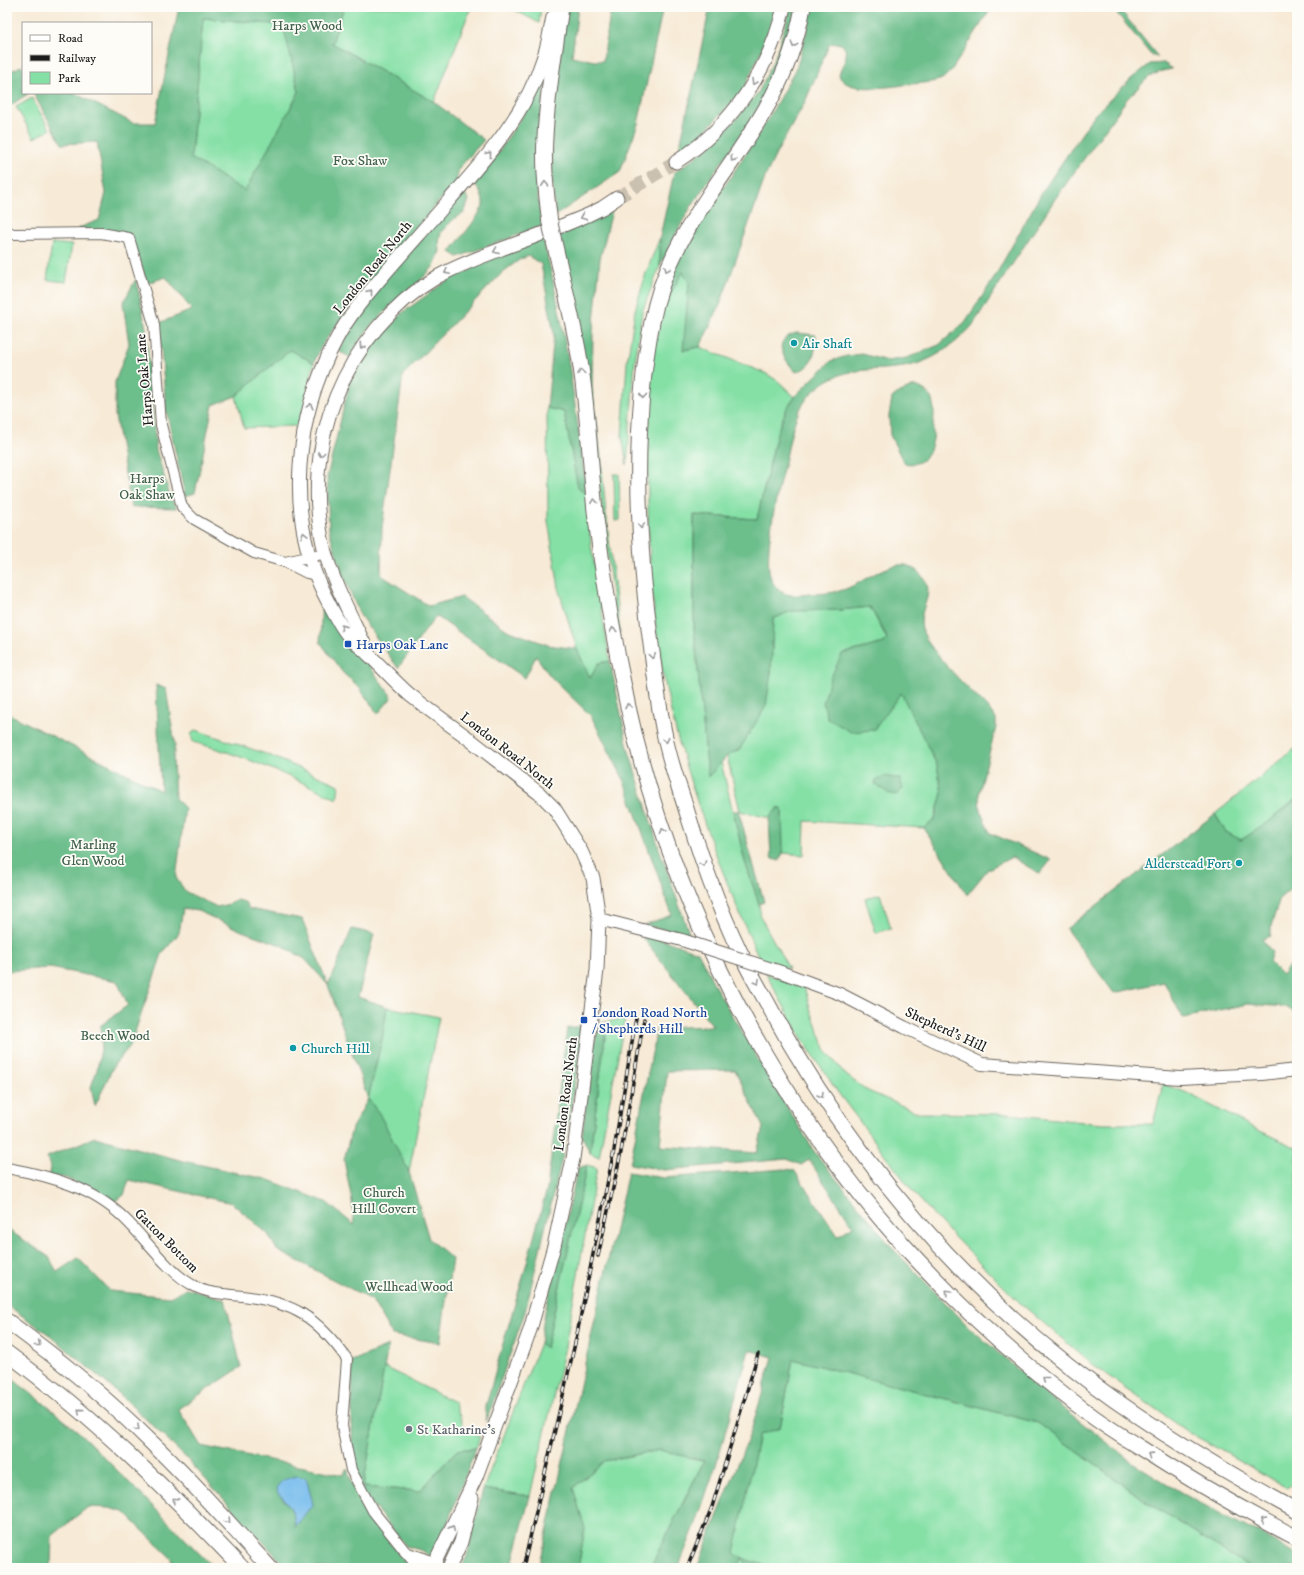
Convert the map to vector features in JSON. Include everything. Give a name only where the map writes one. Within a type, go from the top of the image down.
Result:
[{"type":"highway","points":[[561,7],[547,110],[545,138],[546,187],[551,230],[569,304],[580,363],[605,582],[620,668],[636,741],[654,805],[685,891],[723,976],[758,1041],[808,1121],[839,1166],[877,1214],[939,1282],[1003,1345],[1027,1366],[1096,1419],[1170,1467],[1251,1514],[1297,1538]]},
{"type":"highway","points":[[803,7],[800,24],[788,61],[772,97],[752,130],[694,217],[675,251],[655,306],[648,345],[641,423],[640,481],[646,605],[658,701],[666,741],[699,853],[721,909],[747,965],[790,1043],[842,1126],[873,1168],[916,1220],[999,1306],[1090,1382],[1139,1418],[1240,1480],[1297,1511]]},
{"type":"highway","points":[[7,1321],[65,1365],[131,1422],[204,1495],[270,1568]]},
{"type":"highway","points":[[7,1353],[70,1402],[127,1452],[242,1568]]},
{"type":"main road","name":"London Road North","points":[[436,1566],[476,1477],[530,1330],[554,1246],[573,1158],[597,970],[599,919],[593,878],[581,851],[554,808],[540,794],[409,694],[370,655],[351,639],[340,624],[316,575],[309,557],[302,522],[299,485],[300,464],[302,444],[310,405],[329,354],[346,323],[368,293],[485,159],[512,121],[530,90],[543,60],[556,7]]},
{"type":"main road","points":[[676,162],[706,140],[743,99],[762,70],[770,52],[784,7]]},
{"type":"main road","name":"London Road North","points":[[370,655],[344,603],[326,553],[319,520],[318,502],[322,447],[331,409],[351,363],[370,336],[403,303],[431,281],[483,256],[588,215],[617,198]]},
{"type":"main road","name":"Shepherd's Hill","points":[[599,919],[682,940],[781,972],[840,994],[904,1027],[982,1064],[1180,1078],[1262,1074],[1297,1070]]},
{"type":"main road","name":"London Road North","points":[[449,1568],[464,1531],[476,1477]]},
{"type":"street","name":"Harps Oak Lane","points":[[7,231],[13,234],[101,233],[129,238],[154,324],[161,425],[182,507],[194,519],[254,553],[285,562],[326,553]]},
{"type":"street","points":[[285,562],[307,573],[316,575]]},
{"type":"street","name":"Gatton Bottom","points":[[7,1168],[54,1178],[79,1187],[100,1199],[126,1220],[171,1268],[195,1287],[211,1292],[254,1297],[279,1303],[314,1321],[334,1342],[346,1359],[342,1426],[350,1470],[373,1511],[418,1567]]},
{"type":"street","points":[[405,1552],[421,1556],[436,1566]]},
{"type":"green space","name":"Fox Shaw","points":[[179,7],[275,7],[280,11],[280,7],[344,7],[332,43],[434,102],[484,140],[459,168],[456,182],[387,261],[324,342],[314,363],[290,350],[236,396],[213,405],[195,493],[185,496],[166,409],[159,323],[192,310],[166,277],[147,283],[131,236],[79,228],[99,220],[106,193],[97,142],[62,144],[34,94],[76,94],[133,123],[155,123]],"holes":[[[203,18],[283,25],[299,92],[245,191],[191,158]]]},
{"type":"green space","points":[[344,7],[471,7],[434,102],[332,43]]},
{"type":"green space","points":[[509,7],[541,7],[539,23]]},
{"type":"green space","points":[[567,7],[578,7],[572,56],[594,61],[603,61],[611,7],[663,7],[638,124],[620,172],[556,215],[551,163],[552,137],[556,85]]},
{"type":"green space","points":[[710,7],[776,7],[765,43],[742,92],[695,141],[679,150]]},
{"type":"green space","points":[[791,7],[796,7],[790,35],[781,62],[769,88],[740,136],[691,207],[660,266],[660,237],[674,173],[713,144],[739,116],[759,91],[775,57]]},
{"type":"green space","points":[[811,7],[992,7],[951,71],[942,79],[926,83],[872,88],[851,85],[843,81],[839,75],[846,56],[845,49],[839,43],[829,45],[805,102],[766,175],[720,305],[700,347],[683,350],[689,283],[683,272],[662,308],[674,268],[695,226],[728,181],[768,119],[797,66],[809,23]]},
{"type":"green space","points":[[1112,7],[1118,7],[1158,57],[1151,55]]},
{"type":"green space","points":[[203,18],[284,25],[299,92],[245,192],[191,158]]},
{"type":"green space","points":[[549,63],[535,152],[538,200],[542,226],[458,257],[450,252],[474,222],[483,205],[482,196],[474,182],[498,153],[532,101]]},
{"type":"green space","points":[[1164,63],[1172,69],[1162,71],[1149,77],[1127,99],[1055,199],[972,326],[965,333],[949,347],[923,362],[903,367],[847,373],[826,381],[816,389],[801,407],[790,437],[770,539],[769,566],[774,585],[785,594],[799,595],[829,593],[848,588],[880,571],[898,565],[906,565],[913,568],[922,576],[927,583],[928,591],[921,620],[922,629],[926,638],[952,672],[996,719],[996,727],[979,793],[980,810],[990,833],[1051,860],[1040,874],[1012,857],[988,869],[967,895],[924,828],[935,819],[942,793],[937,765],[901,693],[874,730],[851,732],[828,719],[823,703],[830,679],[842,654],[884,643],[887,639],[870,607],[840,610],[791,611],[773,619],[771,673],[766,706],[740,749],[727,756],[708,777],[694,628],[694,515],[757,519],[777,433],[787,408],[797,394],[831,361],[847,356],[862,354],[887,361],[907,358],[939,345],[965,322],[993,280],[1042,192],[1095,114],[1131,79],[1150,64]]},
{"type":"green space","points":[[22,66],[22,94],[28,94],[7,109],[7,73]]},
{"type":"green space","points":[[32,98],[50,130],[34,138],[16,107]]},
{"type":"green space","points":[[463,191],[469,200],[464,213],[455,218],[441,232],[439,243],[440,251],[434,266],[368,329],[350,357],[338,351],[350,329],[377,289]]},
{"type":"green space","points":[[613,207],[600,259],[593,333],[592,387],[588,386],[559,235]]},
{"type":"green space","points":[[660,237],[660,266],[642,312],[635,362],[627,465],[622,436],[627,363],[635,310],[646,273]]},
{"type":"green space","points":[[543,239],[564,334],[587,495],[578,488],[564,412],[547,408],[554,334],[541,264],[528,256],[519,260],[503,272],[403,375],[382,528],[381,575],[429,606],[462,597],[507,630],[548,645],[577,649],[590,678],[599,663],[610,661],[628,748],[660,851],[690,936],[644,925],[672,915],[623,778],[591,716],[550,676],[536,656],[525,678],[436,616],[398,668],[360,615],[341,570],[329,530],[327,477],[350,381],[373,346],[402,313],[445,282],[495,258]]},
{"type":"green space","points":[[52,243],[72,245],[66,282],[47,280]]},
{"type":"green space","points":[[683,272],[689,283],[684,350],[700,347],[765,373],[778,381],[795,397],[787,408],[777,433],[757,519],[694,515],[694,628],[708,776],[721,762],[745,862],[759,904],[761,918],[789,969],[759,958],[727,884],[686,768],[675,729],[659,650],[653,600],[648,525],[650,390],[655,345],[661,311],[669,294]]},
{"type":"green space","name":"Harps Oak Shaw","points":[[136,279],[146,328],[156,450],[171,499],[177,508],[131,507],[115,415],[115,382],[129,344],[123,303]]},
{"type":"green space","points":[[796,333],[816,335],[813,358],[807,366],[796,372],[787,362],[781,345],[788,336]]},
{"type":"green space","points":[[290,350],[314,363],[300,421],[297,426],[244,428],[236,396]]},
{"type":"green space","points":[[588,386],[592,387],[620,633],[616,629]]},
{"type":"green space","points":[[915,386],[927,392],[933,402],[933,438],[930,450],[924,459],[920,462],[910,464],[904,463],[890,435],[889,416],[892,398],[898,393]]},
{"type":"green space","points":[[547,408],[564,412],[578,488],[587,495],[591,545],[610,661],[599,663],[590,678],[577,649],[560,594],[548,521]]},
{"type":"green space","points":[[614,474],[619,474],[620,520],[615,521]]},
{"type":"green space","points":[[322,599],[345,639],[367,663],[392,697],[378,714],[358,686],[343,673],[320,642]]},
{"type":"green space","points":[[870,607],[887,639],[884,643],[842,654],[901,692],[937,765],[942,793],[935,819],[924,828],[805,821],[804,855],[783,853],[782,808],[778,808],[769,818],[740,811],[727,756],[740,749],[771,673],[773,619],[791,611],[840,610]]},
{"type":"green space","name":"Marling Glen Wood","points":[[156,685],[166,689],[175,745],[173,760],[175,798],[185,808],[176,878],[186,892],[217,907],[237,900],[245,902],[249,909],[302,919],[328,985],[305,959],[281,945],[242,931],[198,911],[183,909],[179,933],[162,954],[130,1046],[114,1065],[95,1106],[91,1087],[97,1070],[102,1044],[100,1026],[128,1005],[117,981],[50,968],[7,971],[7,713],[161,791]]},
{"type":"green space","points":[[196,730],[266,754],[339,785],[337,799],[266,767],[230,753],[193,742],[191,734]]},
{"type":"green space","points":[[1297,747],[1297,798],[1266,824],[1241,840],[1226,832],[1215,814]]},
{"type":"green space","points":[[885,776],[900,779],[903,789],[896,795],[888,793],[875,784],[876,780]]},
{"type":"green space","points":[[1297,798],[1297,843],[1293,853],[1297,866],[1297,883],[1280,898],[1271,926],[1271,936],[1262,939],[1272,952],[1269,962],[1282,975],[1297,955],[1297,1014],[1286,1007],[1248,1004],[1183,1018],[1164,982],[1114,993],[1066,929],[1215,814],[1226,832],[1241,840],[1266,824]]},
{"type":"green space","points":[[778,808],[782,808],[783,853],[779,861],[771,858],[769,818]]},
{"type":"green space","points":[[733,811],[740,811],[739,813],[764,902],[759,904],[745,862]]},
{"type":"green space","points":[[880,894],[891,928],[876,933],[865,899]]},
{"type":"green space","points":[[352,929],[374,934],[358,997],[387,1007],[382,1039],[368,1099],[328,985]]},
{"type":"green space","points":[[646,934],[698,952],[716,988],[816,1154],[895,1251],[969,1327],[1054,1401],[1132,1462],[1187,1496],[1297,1554],[1297,1568],[1251,1568],[1147,1502],[1038,1423],[793,1359],[780,1428],[759,1435],[734,1554],[752,1562],[783,1568],[749,1568],[742,1558],[738,1568],[697,1568],[751,1431],[773,1357],[749,1350],[716,1465],[695,1526],[678,1568],[650,1568],[704,1461],[660,1450],[604,1461],[573,1488],[585,1529],[578,1568],[539,1568],[628,1172],[664,1178],[784,1169],[794,1170],[838,1236],[853,1226],[809,1160],[801,1165],[787,1159],[664,1170],[630,1164],[657,1028],[713,1026],[643,938]],"holes":[[[735,1070],[763,1127],[757,1153],[660,1146],[667,1071]]]},
{"type":"green space","points":[[766,974],[804,986],[811,1011],[826,1051],[846,1075],[868,1091],[919,1113],[1009,1114],[1102,1124],[1153,1124],[1163,1084],[1185,1092],[1262,1132],[1297,1148],[1297,1479],[1288,1488],[1190,1433],[1094,1366],[1019,1302],[953,1236],[913,1192],[839,1094],[801,1037]]},
{"type":"green space","points":[[387,1007],[439,1017],[409,1172],[368,1099],[382,1039]]},
{"type":"green space","points":[[625,1018],[599,1157],[590,1153],[607,1022]]},
{"type":"green space","points":[[607,1022],[590,1153],[582,1136],[597,1023]]},
{"type":"green space","points":[[584,1026],[563,1154],[525,1312],[486,1422],[486,1406],[547,1189],[567,1028]]},
{"type":"green space","name":"Wellhead Wood","points":[[368,1099],[379,1113],[409,1172],[429,1239],[452,1259],[440,1343],[392,1335],[372,1300],[277,1250],[268,1234],[232,1203],[129,1180],[124,1195],[115,1201],[66,1178],[49,1176],[50,1167],[47,1157],[95,1137],[183,1161],[266,1179],[326,1202],[354,1225],[352,1201],[344,1160],[352,1128]]},
{"type":"green space","points":[[587,1165],[597,1168],[565,1347],[530,1496],[483,1489],[540,1343],[546,1347]]},
{"type":"green space","points":[[587,1165],[546,1348],[540,1343],[544,1316],[578,1168]]},
{"type":"green space","points":[[7,1231],[10,1231],[49,1257],[57,1272],[78,1258],[110,1291],[170,1297],[186,1288],[225,1299],[241,1367],[178,1409],[201,1446],[343,1475],[347,1468],[356,1497],[409,1568],[287,1568],[186,1458],[124,1398],[51,1336],[7,1305]],"holes":[[[278,1493],[313,1504],[295,1526],[295,1517],[290,1507]]]},
{"type":"green space","points":[[388,1346],[363,1487],[420,1491],[457,1450],[476,1448],[434,1558],[420,1550],[406,1546],[363,1493],[352,1457],[352,1361]]},
{"type":"green space","points":[[793,1359],[1038,1423],[1147,1502],[1251,1568],[779,1568],[752,1562],[743,1558],[749,1568],[738,1568],[742,1558],[734,1554],[738,1509],[759,1434],[780,1428]]},
{"type":"green space","points":[[384,1367],[454,1402],[464,1427],[480,1437],[476,1448],[457,1450],[420,1491],[363,1487]]},
{"type":"green space","points":[[7,1375],[80,1433],[214,1568],[171,1568],[172,1559],[124,1512],[109,1508],[88,1507],[52,1536],[51,1566],[7,1568]]},
{"type":"green space","points":[[660,1450],[704,1461],[650,1568],[578,1568],[585,1529],[573,1488],[604,1461]]},
{"type":"green space","points":[[483,1489],[530,1496],[511,1568],[461,1568],[467,1556]]},
{"type":"water","points":[[297,1476],[306,1478],[313,1504],[295,1527],[294,1516],[285,1500],[278,1493],[277,1489],[278,1485],[283,1480]]},
{"type":"tunnel","points":[[617,198],[676,162]]},
{"type":"railway","points":[[523,1568],[576,1339],[614,1150],[636,1018]]},
{"type":"railway","points":[[598,1256],[621,1152],[644,1019]]},
{"type":"railway","points":[[687,1568],[712,1507],[758,1354]]},
{"type":"place","name":"Air Shaft","points":[[794,343]]},
{"type":"place","name":"Harps Oak Lane","points":[[348,644]]},
{"type":"place","name":"Alderstead Fort","points":[[1239,863]]},
{"type":"place","name":"London Road North / Shepherds Hill","points":[[584,1020]]},
{"type":"place","name":"Church Hill","points":[[293,1048]]},
{"type":"place","name":"St Katharine's","points":[[409,1429]]},
{"type":"park label","name":"Harps Wood","points":[[307,25]]},
{"type":"park label","name":"Beech Wood","points":[[115,1035]]},
{"type":"park label","name":"Church Hill Covert","points":[[384,1200]]}]
